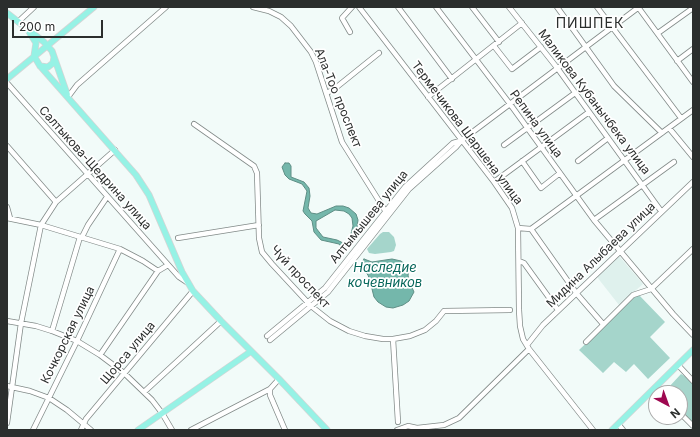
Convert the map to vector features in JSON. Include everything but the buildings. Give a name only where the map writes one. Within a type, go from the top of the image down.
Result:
[{"type":"main road","points":[[7,79],[94,7]]},
{"type":"main road","points":[[7,13],[44,42],[54,55],[68,97]]},
{"type":"main road","points":[[28,30],[36,43],[34,56],[40,66],[115,150],[136,175],[149,195],[174,255],[193,291],[250,352],[279,379],[326,430]]},
{"type":"main road","points":[[40,66],[45,68],[51,66],[54,55]]},
{"type":"main road","points":[[658,385],[693,350]]},
{"type":"main road","points":[[138,430],[250,352]]},
{"type":"main road","points":[[612,430],[648,395]]},
{"type":"street","points":[[18,22],[34,7]]},
{"type":"street","points":[[68,97],[77,85],[166,7]]},
{"type":"street","name":"Ала-Тоо проспект","points":[[253,7],[275,13],[291,26],[313,57],[345,148],[387,213]]},
{"type":"street","points":[[350,32],[342,18],[352,7]]},
{"type":"street","name":"Термечикова Шаршена улица","points":[[359,7],[494,182],[512,208],[518,228],[520,326],[523,339],[593,430]]},
{"type":"street","points":[[398,7],[452,79]]},
{"type":"street","name":"Репина улица","points":[[436,7],[510,104],[594,220],[673,314],[693,335]]},
{"type":"street","points":[[472,7],[499,42]]},
{"type":"street","name":"Маликова Кубанычбека улица","points":[[509,7],[558,69],[661,211]]},
{"type":"street","points":[[557,7],[614,86],[662,133]]},
{"type":"street","points":[[597,7],[681,118]]},
{"type":"street","points":[[638,7],[693,82]]},
{"type":"street","name":"Алтымышева улица","points":[[269,338],[310,304],[328,292],[387,213],[419,179],[462,140],[613,28],[638,7]]},
{"type":"street","points":[[658,34],[693,8]]},
{"type":"street","points":[[428,97],[522,23]]},
{"type":"street","points":[[494,46],[512,69],[541,47]]},
{"type":"street","points":[[677,61],[693,49]]},
{"type":"street","points":[[326,93],[332,90],[379,53]]},
{"type":"street","name":"Салтыкова-Щедрина улица","points":[[7,83],[178,277],[188,283]]},
{"type":"street","points":[[504,145],[575,93]]},
{"type":"street","points":[[518,228],[531,229],[693,110]]},
{"type":"street","points":[[494,182],[589,112]]},
{"type":"street","name":"Чүй проспект","points":[[194,124],[254,166],[257,173],[260,242],[265,256],[310,304],[330,322],[349,331],[374,338],[393,339],[410,336],[425,330],[436,321],[444,311],[510,310]]},
{"type":"street","points":[[669,128],[693,157]]},
{"type":"street","points":[[578,160],[608,138]]},
{"type":"street","points":[[7,146],[56,202]]},
{"type":"street","points":[[7,423],[10,387],[21,323],[41,225],[56,202],[115,150]]},
{"type":"street","points":[[522,161],[541,188],[560,173]]},
{"type":"street","points":[[594,220],[674,162]]},
{"type":"street","name":"Мидина Алыбаева улица","points":[[397,430],[408,426],[417,428],[444,425],[459,418],[528,347],[543,325],[693,182]]},
{"type":"street","points":[[52,331],[81,237],[107,197]]},
{"type":"street","points":[[7,207],[8,218],[41,225],[120,249],[158,271]]},
{"type":"street","points":[[178,238],[259,225]]},
{"type":"street","points":[[531,229],[577,294],[604,324]]},
{"type":"street","name":"Кочкорская улица","points":[[33,430],[120,249]]},
{"type":"street","points":[[586,342],[634,295],[651,288],[693,249]]},
{"type":"street","points":[[519,261],[524,263],[558,310]]},
{"type":"street","points":[[100,355],[158,271],[168,265]]},
{"type":"street","name":"Щорса улица","points":[[81,430],[86,419],[193,291]]},
{"type":"street","points":[[7,321],[52,331],[77,341],[100,355],[124,373],[144,392],[162,413],[172,430]]},
{"type":"street","points":[[144,392],[221,321]]},
{"type":"street","points":[[393,339],[398,422]]},
{"type":"street","points":[[678,365],[693,381]]},
{"type":"street","points":[[191,430],[270,389],[279,379]]},
{"type":"street","points":[[10,387],[30,391],[49,398],[67,410],[91,430]]},
{"type":"street","points":[[270,389],[270,395],[285,430]]},
{"type":"street","points":[[618,424],[623,430]]},
{"type":"shaded area","points":[[383,232],[389,232],[394,237],[396,245],[394,251],[375,254],[369,253],[367,249]]},
{"type":"shaded area","points":[[619,256],[643,284],[619,305],[597,277]]},
{"type":"shaded area","points":[[638,294],[665,322],[650,337],[670,358],[648,379],[634,364],[626,372],[614,362],[603,373],[579,350]]},
{"type":"shaded area","points":[[681,374],[693,383],[693,422],[688,419],[688,385],[671,385]]},
{"type":"water","points":[[285,163],[289,163],[291,166],[291,177],[304,182],[309,188],[310,196],[308,208],[311,213],[317,214],[336,206],[343,206],[349,208],[356,214],[358,220],[357,227],[352,243],[345,251],[339,244],[321,240],[314,232],[312,221],[303,211],[307,191],[302,184],[289,179],[285,175],[282,167]],"holes":[[[335,210],[344,211],[352,218],[353,226],[349,241],[345,244],[337,240],[323,237],[316,228],[316,221]]]},
{"type":"water","name":"Наследие кочевников","points":[[364,259],[372,262],[392,259],[401,261],[406,265],[410,269],[408,275],[409,281],[414,292],[409,301],[403,305],[393,308],[386,307],[378,302],[374,297],[368,275],[363,270],[358,268]]},
{"type":"district","name":"ПИШПЕК","points":[[590,24]]}]
